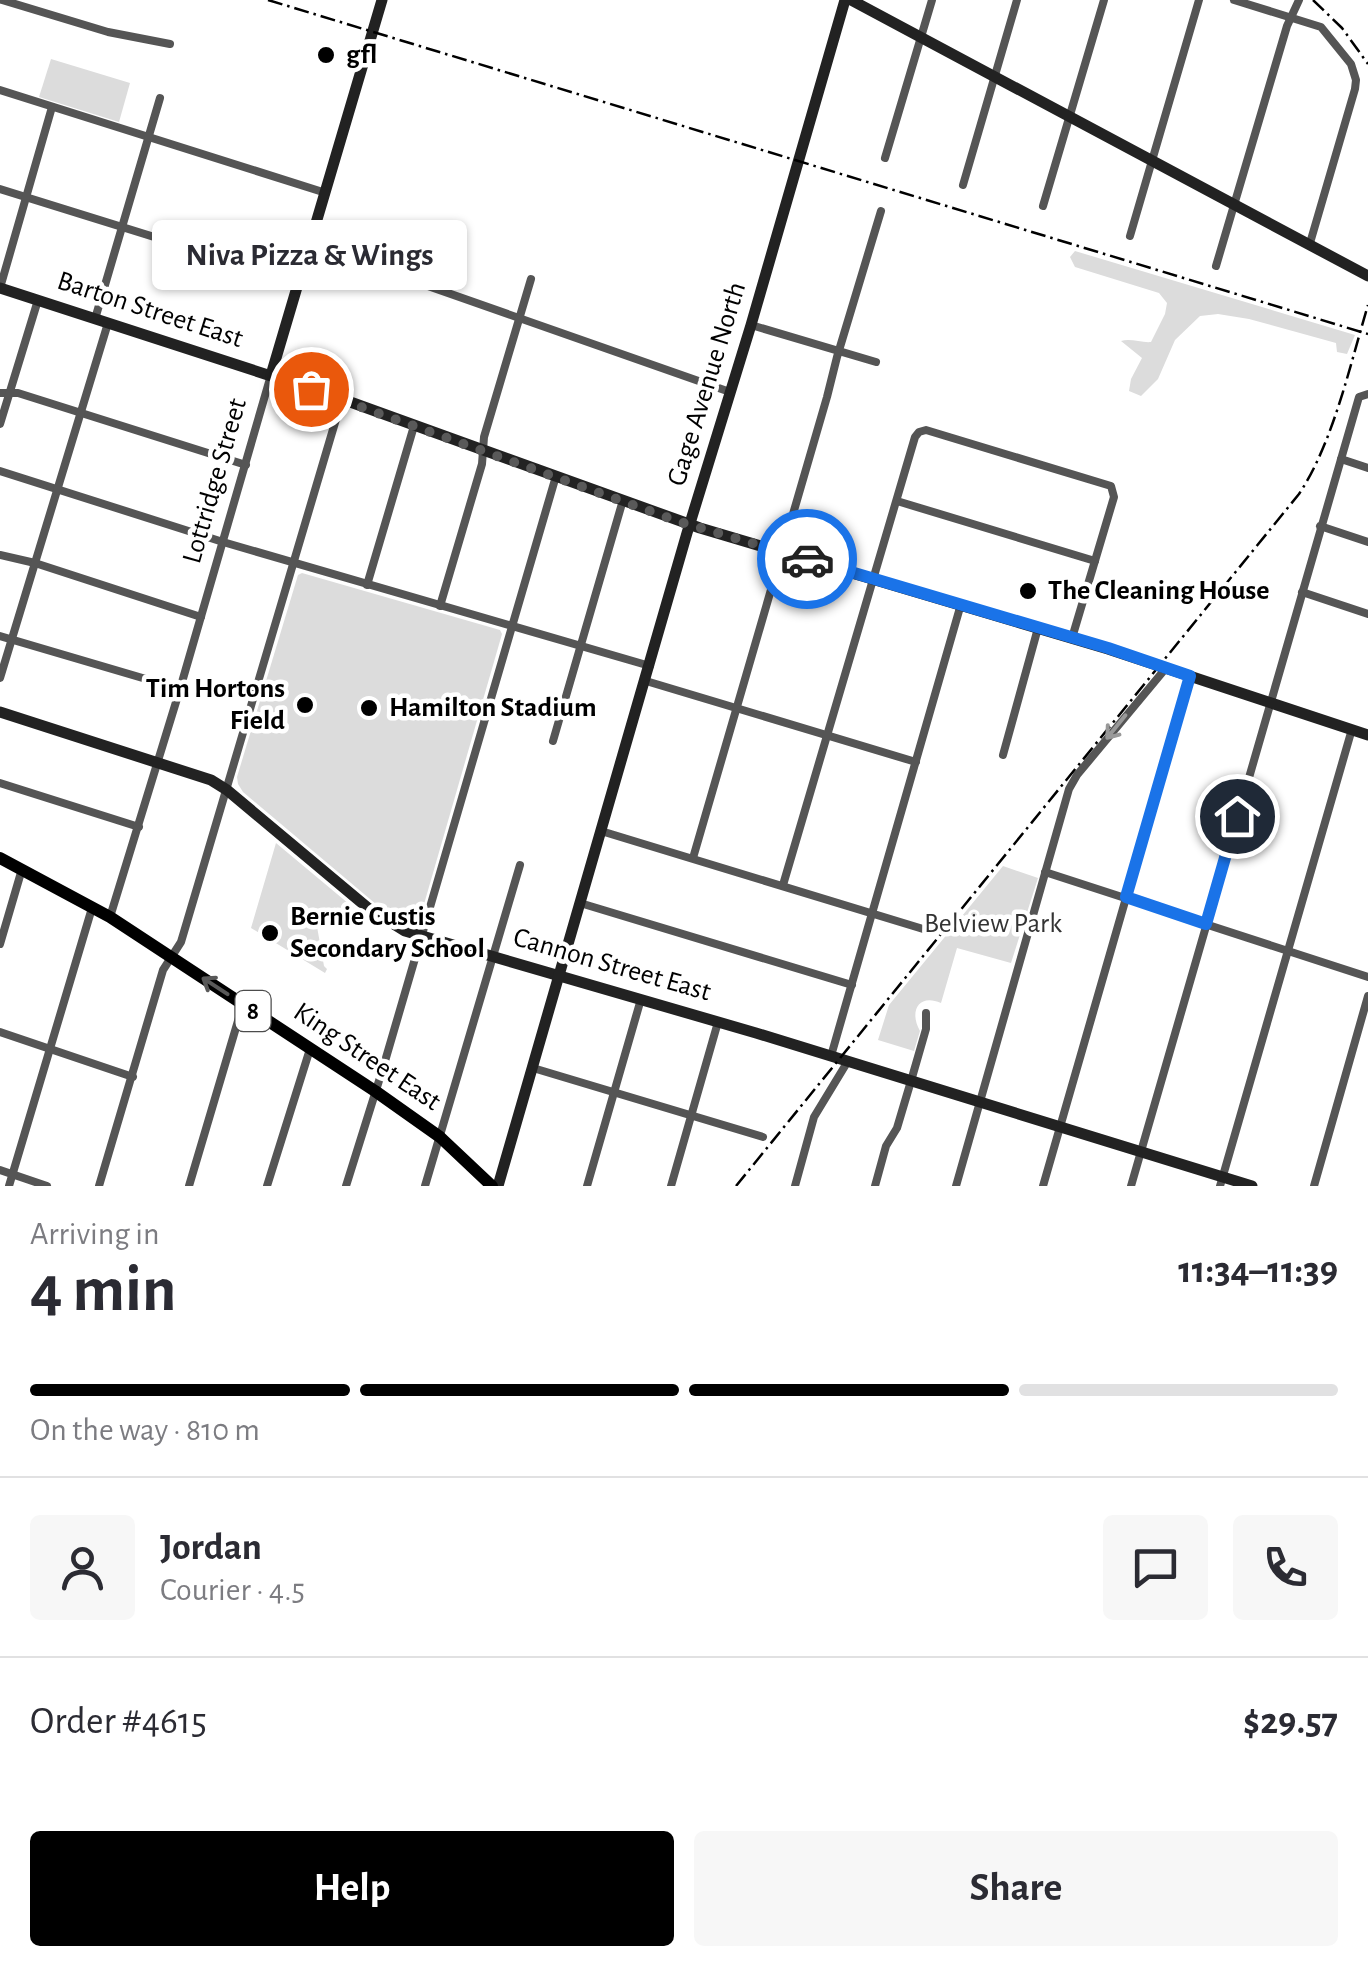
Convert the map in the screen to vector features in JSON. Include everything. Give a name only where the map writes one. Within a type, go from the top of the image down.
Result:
[{"type":"main road","name":"Lottridge Street","points":[[271,376],[382,0]]},
{"type":"main road","points":[[848,0],[1368,276]]},
{"type":"main road","name":"Gage Avenue North","points":[[495,1186],[848,0]]},
{"type":"main road","name":"Barton Street East","points":[[0,288],[342,399],[690,525],[1072,638],[1368,734]]},
{"type":"main road","name":"Cannon Street East","points":[[0,712],[203,776],[227,790],[390,924],[980,1101],[1221,1182],[1252,1186]]},
{"type":"main road","name":"King Street East","points":[[0,858],[110,917],[375,1090],[440,1137],[495,1186]]},
{"type":"street","points":[[2,0],[108,32],[170,44]]},
{"type":"street","points":[[886,158],[932,0]]},
{"type":"street","points":[[963,186],[1017,0]]},
{"type":"street","points":[[1043,206],[1104,0]]},
{"type":"street","points":[[1130,236],[1199,0]]},
{"type":"street","points":[[1234,0],[1316,25],[1351,64],[1356,80],[1310,243]]},
{"type":"street","points":[[1216,266],[1290,17],[1299,0]]},
{"type":"street","points":[[0,90],[326,193]]},
{"type":"street","points":[[0,678],[81,413],[122,227],[160,98]]},
{"type":"street","points":[[0,288],[52,107]]},
{"type":"street","points":[[0,188],[299,282]]},
{"type":"street","points":[[693,858],[881,211]]},
{"type":"street","points":[[311,245],[730,392]]},
{"type":"street","points":[[440,606],[482,464],[484,436],[532,279]]},
{"type":"street","points":[[0,424],[5,392],[38,300]]},
{"type":"street","points":[[751,325],[876,362]]},
{"type":"street","name":"Lottridge Street","points":[[110,917],[271,376]]},
{"type":"street","points":[[5,392],[246,464]]},
{"type":"street","points":[[1131,1186],[1320,526],[1359,397],[1365,394]]},
{"type":"street","points":[[99,1186],[164,970],[181,942],[342,399]]},
{"type":"street","points":[[367,584],[414,426]]},
{"type":"street","points":[[783,885],[915,437],[921,431],[1111,486],[1114,497],[1072,638]]},
{"type":"street","points":[[1341,459],[1368,468]]},
{"type":"street","points":[[0,471],[294,564],[650,666]]},
{"type":"street","points":[[346,1186],[556,476]]},
{"type":"street","points":[[554,742],[622,500]]},
{"type":"street","points":[[897,502],[1095,561]]},
{"type":"street","points":[[1320,526],[1368,542]]},
{"type":"street","points":[[0,555],[201,617]]},
{"type":"street","points":[[1302,592],[1368,614]]},
{"type":"street","points":[[831,1056],[961,604]]},
{"type":"street","points":[[1003,755],[1038,628]]},
{"type":"street","points":[[0,636],[180,689]]},
{"type":"street","points":[[956,1186],[1069,789],[1166,668]]},
{"type":"street","points":[[1043,1186],[1190,676]]},
{"type":"street","points":[[646,681],[916,762]]},
{"type":"street","points":[[1221,1182],[1352,729]]},
{"type":"street","points":[[0,783],[139,827]]},
{"type":"street","points":[[601,831],[933,932]]},
{"type":"street","points":[[425,1186],[520,865]]},
{"type":"street","points":[[0,944],[22,869]]},
{"type":"street","points":[[1046,872],[1368,978]]},
{"type":"street","points":[[580,903],[852,984]]},
{"type":"street","points":[[9,1186],[92,907]]},
{"type":"street","points":[[1314,1186],[1368,996]]},
{"type":"street","points":[[587,1186],[641,999]]},
{"type":"street","points":[[188,1186],[243,1004]]},
{"type":"street","points":[[875,1186],[911,1081],[926,1029],[926,1012]]},
{"type":"street","points":[[670,1186],[718,1022]]},
{"type":"street","points":[[0,1032],[133,1077]]},
{"type":"street","points":[[267,1186],[310,1049]]},
{"type":"street","points":[[795,1186],[814,1116],[848,1062]]},
{"type":"street","points":[[532,1068],[763,1137]]},
{"type":"street","points":[[0,1170],[47,1186]]},
{"type":"green space","points":[[51,59],[130,83],[119,122],[39,97]]},
{"type":"green space","points":[[1075,251],[1355,335],[1347,354],[1337,352],[1336,343],[1249,319],[1218,314],[1200,316],[1175,340],[1158,379],[1141,396],[1129,391],[1142,358],[1121,341],[1151,342],[1167,303],[1159,293],[1075,267],[1070,257]]},
{"type":"green space","name":"Hamilton Stadium","points":[[298,575],[500,630],[502,634],[417,923],[383,910],[238,784]]},
{"type":"green space","points":[[276,843],[361,914],[355,923],[325,914],[318,916],[325,973],[251,928]]},
{"type":"green space","name":"Belview Park","points":[[1003,866],[1038,878],[1011,963],[957,948],[941,1003],[926,1000],[918,1006],[915,1017],[920,1031],[914,1051],[878,1040],[889,1005]]},
{"type":"railway","points":[[268,0],[1368,334]]},
{"type":"railway","points":[[1313,0],[1342,28],[1368,64]]},
{"type":"railway","points":[[736,1186],[1299,494],[1331,428],[1368,305]]},
{"type":"way so far","points":[[311,389],[680,522],[807,559]]},
{"type":"place","name":"gfl","points":[[326,55]]},
{"type":"place","name":"Niva Pizza & Wings","points":[[311,389]]},
{"type":"place","name":"The Cleaning House","points":[[1028,591]]},
{"type":"place","name":"Tim Hortons Field","points":[[305,705]]},
{"type":"place","name":"Hamilton Stadium","points":[[369,708]]},
{"type":"place","name":"Bernie Custis Secondary School","points":[[270,933]]},
{"type":"route","points":[[807,559],[1190,676],[1126,897],[1206,924],[1237,816]]}]
